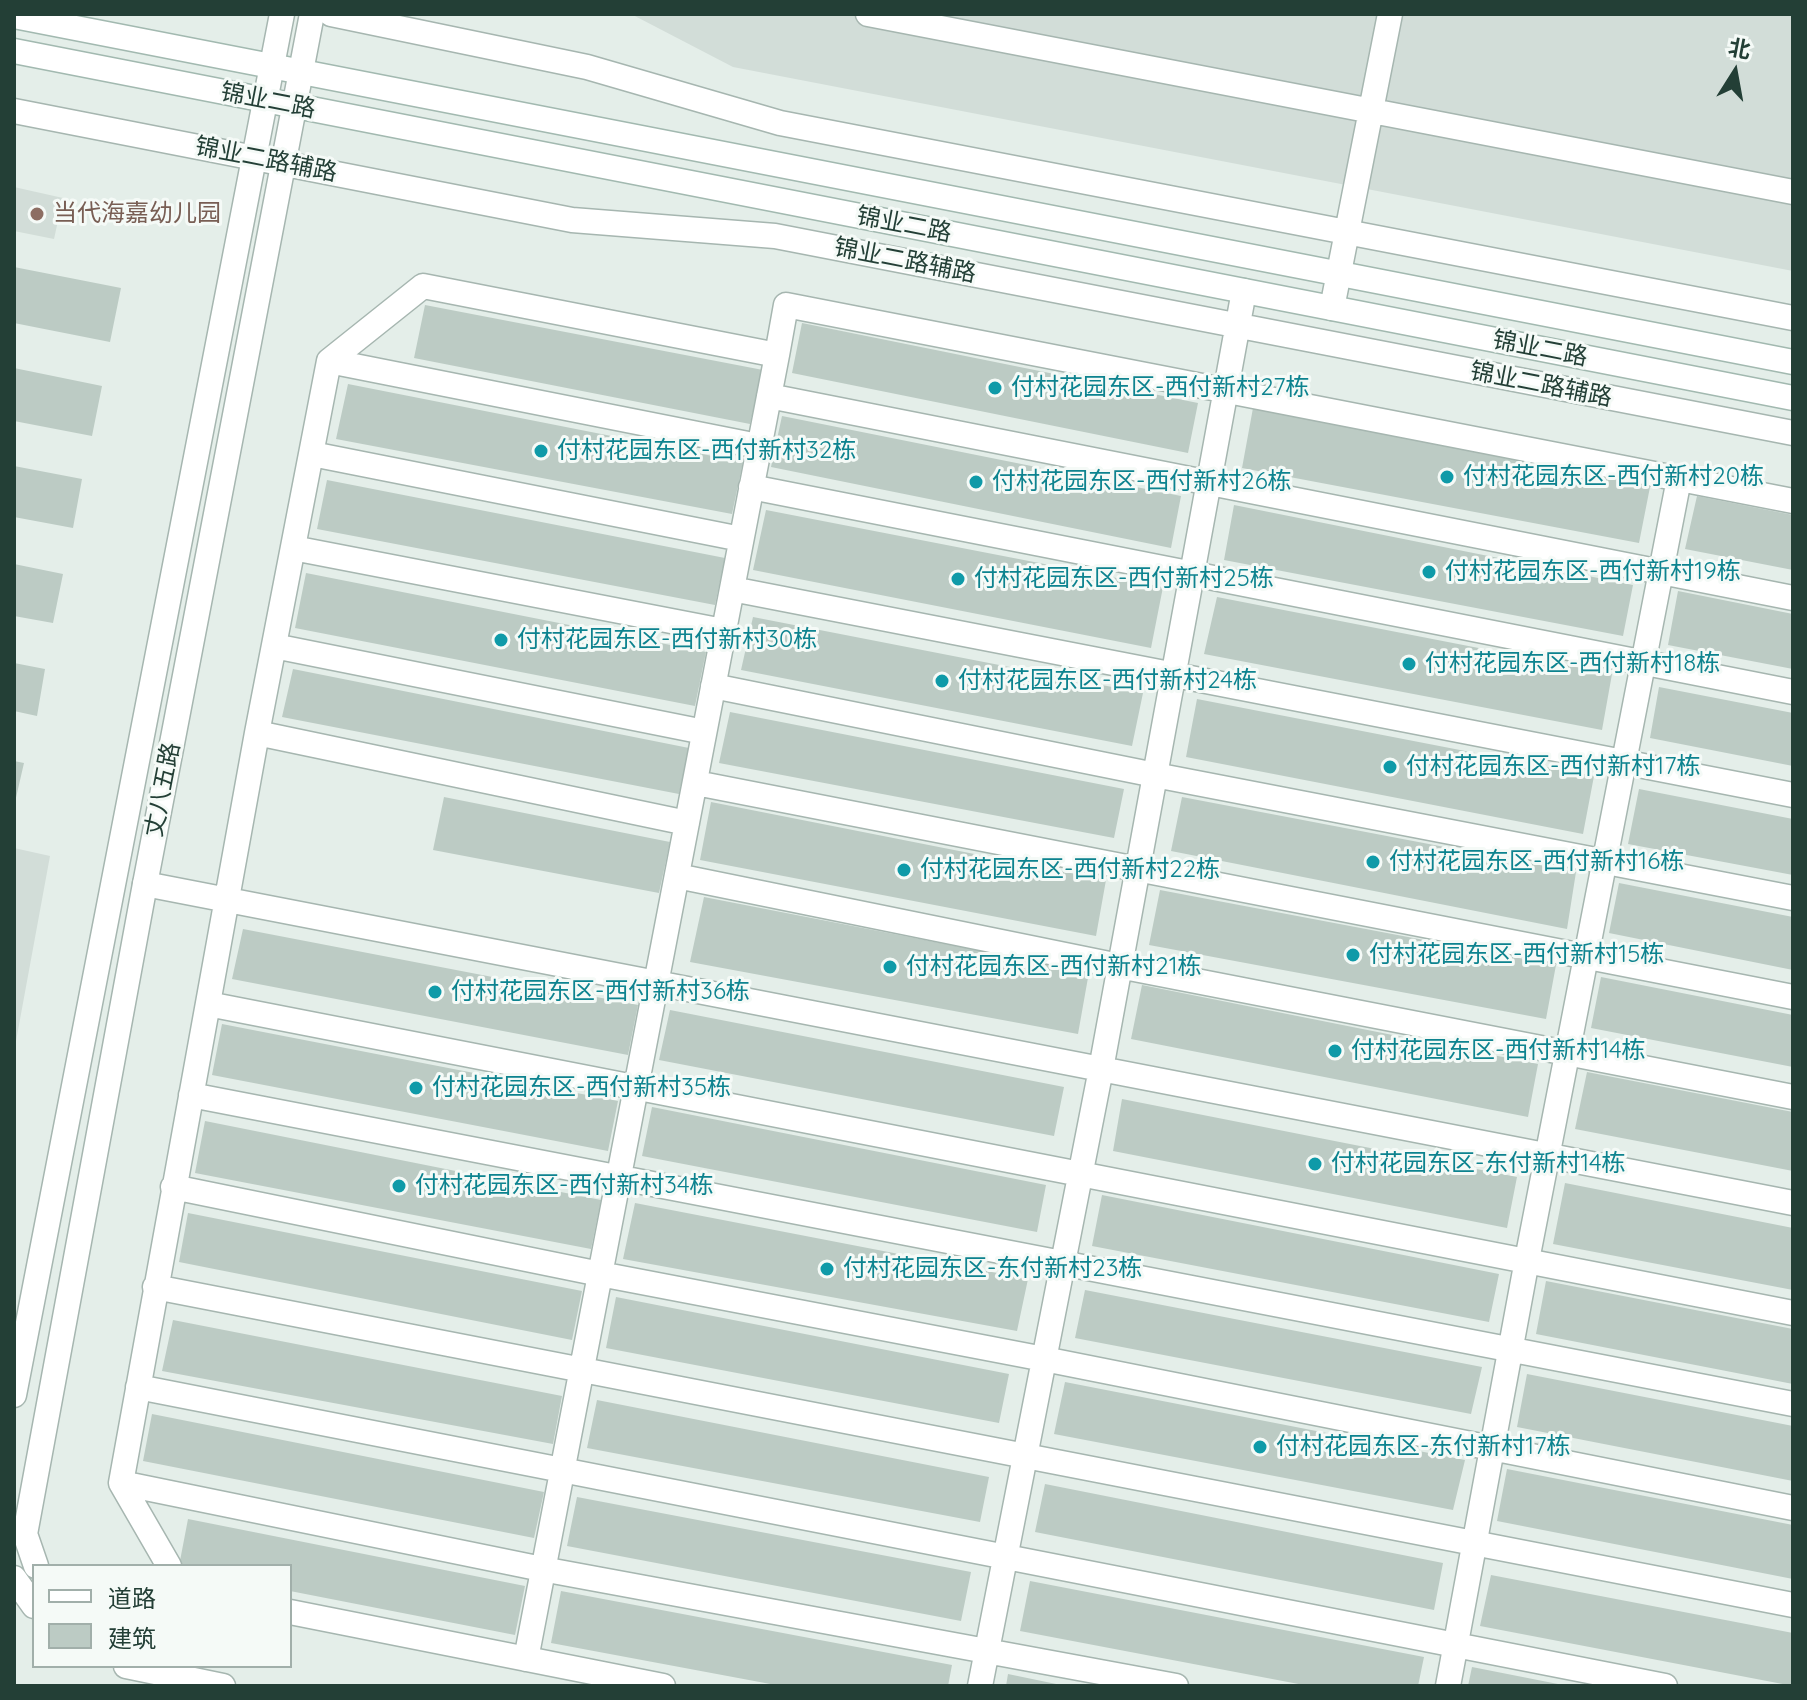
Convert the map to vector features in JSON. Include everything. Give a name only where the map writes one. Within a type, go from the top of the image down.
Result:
[{"type":"street","name":"丈八五路","points":[[14,1395],[282,14]]},
{"type":"street","name":"丈八五路","points":[[35,1564],[25,1534],[145,884],[312,14]]},
{"type":"street","points":[[331,14],[587,67],[780,123],[1793,318]]},
{"type":"street","points":[[868,14],[1793,192]]},
{"type":"street","points":[[1332,308],[1390,14]]},
{"type":"street","name":"锦业二路","points":[[14,16],[1793,362]]},
{"type":"street","name":"锦业二路","points":[[14,51],[1793,398]]},
{"type":"street","name":"锦业二路辅路","points":[[14,111],[572,220],[775,236],[1793,433]]},
{"type":"street","points":[[168,1564],[121,1483],[226,900],[329,361],[423,286],[777,355]]},
{"type":"street","points":[[980,1686],[1101,1069],[1244,291]]},
{"type":"street","points":[[526,1659],[786,305],[1793,501]]},
{"type":"street","points":[[329,361],[758,446]]},
{"type":"street","points":[[769,396],[1793,598]]},
{"type":"street","points":[[312,454],[741,539]]},
{"type":"street","points":[[1448,1686],[1527,1260],[1679,479]]},
{"type":"street","points":[[751,487],[1793,692]]},
{"type":"street","points":[[293,548],[723,631]]},
{"type":"street","points":[[732,589],[1793,795]]},
{"type":"street","points":[[274,646],[704,732]]},
{"type":"street","points":[[713,686],[1793,898]]},
{"type":"street","points":[[257,733],[687,823]]},
{"type":"street","points":[[696,783],[1793,997]]},
{"type":"street","points":[[677,876],[1119,966],[1793,1097]]},
{"type":"street","points":[[145,884],[1793,1203]]},
{"type":"street","points":[[208,1004],[1793,1313]]},
{"type":"street","points":[[191,1095],[1793,1404]]},
{"type":"street","points":[[173,1187],[1793,1508]]},
{"type":"street","points":[[155,1287],[1793,1605]]},
{"type":"street","points":[[138,1387],[1665,1686]]},
{"type":"street","points":[[121,1483],[542,1569],[1176,1686]]},
{"type":"street","points":[[14,1578],[32,1603]]},
{"type":"street","points":[[292,1612],[663,1686]]},
{"type":"street","points":[[110,1668],[164,1686]]},
{"type":"street","points":[[136,1668],[223,1686]]},
{"type":"shaded area","points":[[631,14],[1793,14],[1793,271],[733,67]]},
{"type":"shaded area","name":"当代海嘉幼儿园","points":[[14,187],[63,198],[54,239],[14,231]]},
{"type":"shaded area","points":[[14,848],[50,856],[14,1052]]},
{"type":"building","points":[[14,267],[121,288],[110,342],[14,323]]},
{"type":"building","points":[[425,305],[763,370],[750,424],[414,358]]},
{"type":"building","name":"付村花园东区-西付新村27栋","points":[[802,323],[1198,403],[1188,453],[792,373]]},
{"type":"building","points":[[14,368],[102,386],[92,436],[14,421]]},
{"type":"building","name":"付村花园东区-西付新村32栋","points":[[348,384],[743,462],[732,514],[336,439]]},
{"type":"building","name":"付村花园东区-西付新村20栋","points":[[1253,408],[1650,487],[1639,543],[1242,468]]},
{"type":"building","name":"付村花园东区-西付新村26栋","points":[[782,416],[1181,496],[1171,548],[771,467]]},
{"type":"building","points":[[14,466],[82,479],[73,528],[14,517]]},
{"type":"building","points":[[327,480],[725,558],[715,605],[317,529]]},
{"type":"building","points":[[1697,496],[1793,515],[1793,570],[1685,549]]},
{"type":"building","name":"付村花园东区-西付新村19栋","points":[[1234,505],[1633,585],[1623,636],[1224,560]]},
{"type":"building","name":"付村花园东区-西付新村25栋","points":[[766,510],[1163,587],[1151,648],[753,570]]},
{"type":"building","points":[[14,564],[63,574],[53,623],[14,616]]},
{"type":"building","name":"付村花园东区-西付新村30栋","points":[[306,573],[706,652],[695,706],[295,628]]},
{"type":"building","points":[[1678,591],[1793,614],[1793,669],[1668,645]]},
{"type":"building","name":"付村花园东区-西付新村18栋","points":[[1217,597],[1612,674],[1602,730],[1204,654]]},
{"type":"building","name":"付村花园东区-西付新村24栋","points":[[753,617],[1143,693],[1132,746],[741,670]]},
{"type":"building","points":[[14,663],[45,669],[37,716],[14,711]]},
{"type":"building","points":[[293,669],[689,748],[679,794],[282,717]]},
{"type":"building","points":[[1659,687],[1793,713],[1793,766],[1650,738]]},
{"type":"building","name":"付村花园东区-西付新村17栋","points":[[1197,699],[1594,776],[1583,834],[1186,757]]},
{"type":"building","points":[[730,712],[1124,789],[1114,838],[719,763]]},
{"type":"building","points":[[14,761],[24,763],[15,802],[14,802]]},
{"type":"building","points":[[1639,789],[1793,819],[1793,875],[1628,844]]},
{"type":"building","points":[[444,797],[670,842],[659,893],[433,850]]},
{"type":"building","name":"付村花园东区-西付新村16栋","points":[[1182,797],[1576,872],[1567,929],[1171,851]]},
{"type":"building","name":"付村花园东区-西付新村22栋","points":[[711,802],[1106,880],[1096,936],[700,860]]},
{"type":"building","points":[[1619,883],[1793,917],[1793,970],[1609,933]]},
{"type":"building","name":"付村花园东区-西付新村15栋","points":[[1160,890],[1556,965],[1546,1019],[1149,945]]},
{"type":"building","name":"付村花园东区-西付新村21栋","points":[[704,897],[1089,972],[1078,1034],[690,962]]},
{"type":"building","name":"付村花园东区-西付新村36栋","points":[[243,929],[638,1005],[628,1055],[232,979]]},
{"type":"building","points":[[1601,977],[1793,1015],[1793,1067],[1591,1028]]},
{"type":"building","name":"付村花园东区-西付新村14栋","points":[[1142,985],[1538,1064],[1528,1117],[1131,1039]]},
{"type":"building","points":[[670,1010],[1064,1087],[1054,1136],[659,1060]]},
{"type":"building","name":"付村花园东区-西付新村35栋","points":[[222,1024],[618,1101],[608,1151],[212,1075]]},
{"type":"building","points":[[1587,1072],[1793,1112],[1793,1171],[1575,1129]]},
{"type":"building","name":"付村花园东区-东付新村14栋","points":[[1122,1099],[1517,1177],[1507,1228],[1113,1151]]},
{"type":"building","points":[[652,1107],[1046,1185],[1037,1232],[642,1156]]},
{"type":"building","name":"付村花园东区-西付新村34栋","points":[[205,1121],[601,1200],[591,1249],[195,1173]]},
{"type":"building","points":[[1565,1183],[1793,1228],[1793,1290],[1553,1244]]},
{"type":"building","points":[[1102,1195],[1499,1274],[1489,1322],[1092,1246]]},
{"type":"building","name":"付村花园东区-东付新村23栋","points":[[635,1203],[1028,1279],[1017,1331],[623,1259]]},
{"type":"building","points":[[188,1213],[582,1291],[572,1340],[179,1262]]},
{"type":"building","points":[[1546,1281],[1793,1329],[1793,1384],[1536,1334]]},
{"type":"building","points":[[1085,1290],[1482,1367],[1471,1414],[1075,1338]]},
{"type":"building","points":[[616,1297],[1009,1374],[999,1423],[606,1348]]},
{"type":"building","points":[[173,1320],[562,1396],[553,1444],[162,1371]]},
{"type":"building","points":[[1527,1374],[1793,1426],[1793,1481],[1517,1427]]},
{"type":"building","name":"付村花园东区-东付新村17栋","points":[[1065,1382],[1465,1460],[1453,1510],[1054,1434]]},
{"type":"building","points":[[597,1400],[989,1477],[980,1522],[587,1448]]},
{"type":"building","points":[[152,1414],[544,1492],[534,1538],[143,1461]]},
{"type":"building","points":[[1507,1469],[1793,1525],[1793,1579],[1497,1521]]},
{"type":"building","points":[[1045,1484],[1443,1563],[1434,1610],[1035,1532]]},
{"type":"building","points":[[577,1497],[971,1572],[961,1621],[567,1546]]},
{"type":"building","points":[[188,1519],[525,1586],[515,1635],[292,1591],[292,1564],[179,1564]]},
{"type":"building","points":[[1491,1575],[1793,1633],[1793,1686],[1480,1626]]},
{"type":"building","points":[[1030,1581],[1424,1657],[1418,1686],[1309,1686],[1020,1631]]},
{"type":"building","points":[[561,1591],[952,1665],[948,1686],[781,1686],[551,1643]]},
{"type":"building","points":[[1472,1667],[1563,1685],[1563,1686],[1468,1686]]},
{"type":"building","points":[[1008,1674],[1061,1685],[1061,1686],[1006,1686]]},
{"type":"place","name":"当代海嘉幼儿园","points":[[37,214]]},
{"type":"place","name":"付村花园东区-西付新村27栋","points":[[995,388]]},
{"type":"place","name":"付村花园东区-西付新村32栋","points":[[541,451]]},
{"type":"place","name":"付村花园东区-西付新村20栋","points":[[1447,477]]},
{"type":"place","name":"付村花园东区-西付新村26栋","points":[[976,482]]},
{"type":"place","name":"付村花园东区-西付新村19栋","points":[[1429,572]]},
{"type":"place","name":"付村花园东区-西付新村25栋","points":[[958,579]]},
{"type":"place","name":"付村花园东区-西付新村30栋","points":[[501,640]]},
{"type":"place","name":"付村花园东区-西付新村18栋","points":[[1409,664]]},
{"type":"place","name":"付村花园东区-西付新村24栋","points":[[942,681]]},
{"type":"place","name":"付村花园东区-西付新村17栋","points":[[1390,767]]},
{"type":"place","name":"付村花园东区-西付新村16栋","points":[[1373,862]]},
{"type":"place","name":"付村花园东区-西付新村22栋","points":[[904,870]]},
{"type":"place","name":"付村花园东区-西付新村15栋","points":[[1353,955]]},
{"type":"place","name":"付村花园东区-西付新村21栋","points":[[890,967]]},
{"type":"place","name":"付村花园东区-西付新村36栋","points":[[435,992]]},
{"type":"place","name":"付村花园东区-西付新村14栋","points":[[1335,1051]]},
{"type":"place","name":"付村花园东区-西付新村35栋","points":[[416,1088]]},
{"type":"place","name":"付村花园东区-东付新村14栋","points":[[1315,1164]]},
{"type":"place","name":"付村花园东区-西付新村34栋","points":[[399,1186]]},
{"type":"place","name":"付村花园东区-东付新村23栋","points":[[827,1269]]},
{"type":"place","name":"付村花园东区-东付新村17栋","points":[[1260,1447]]}]
